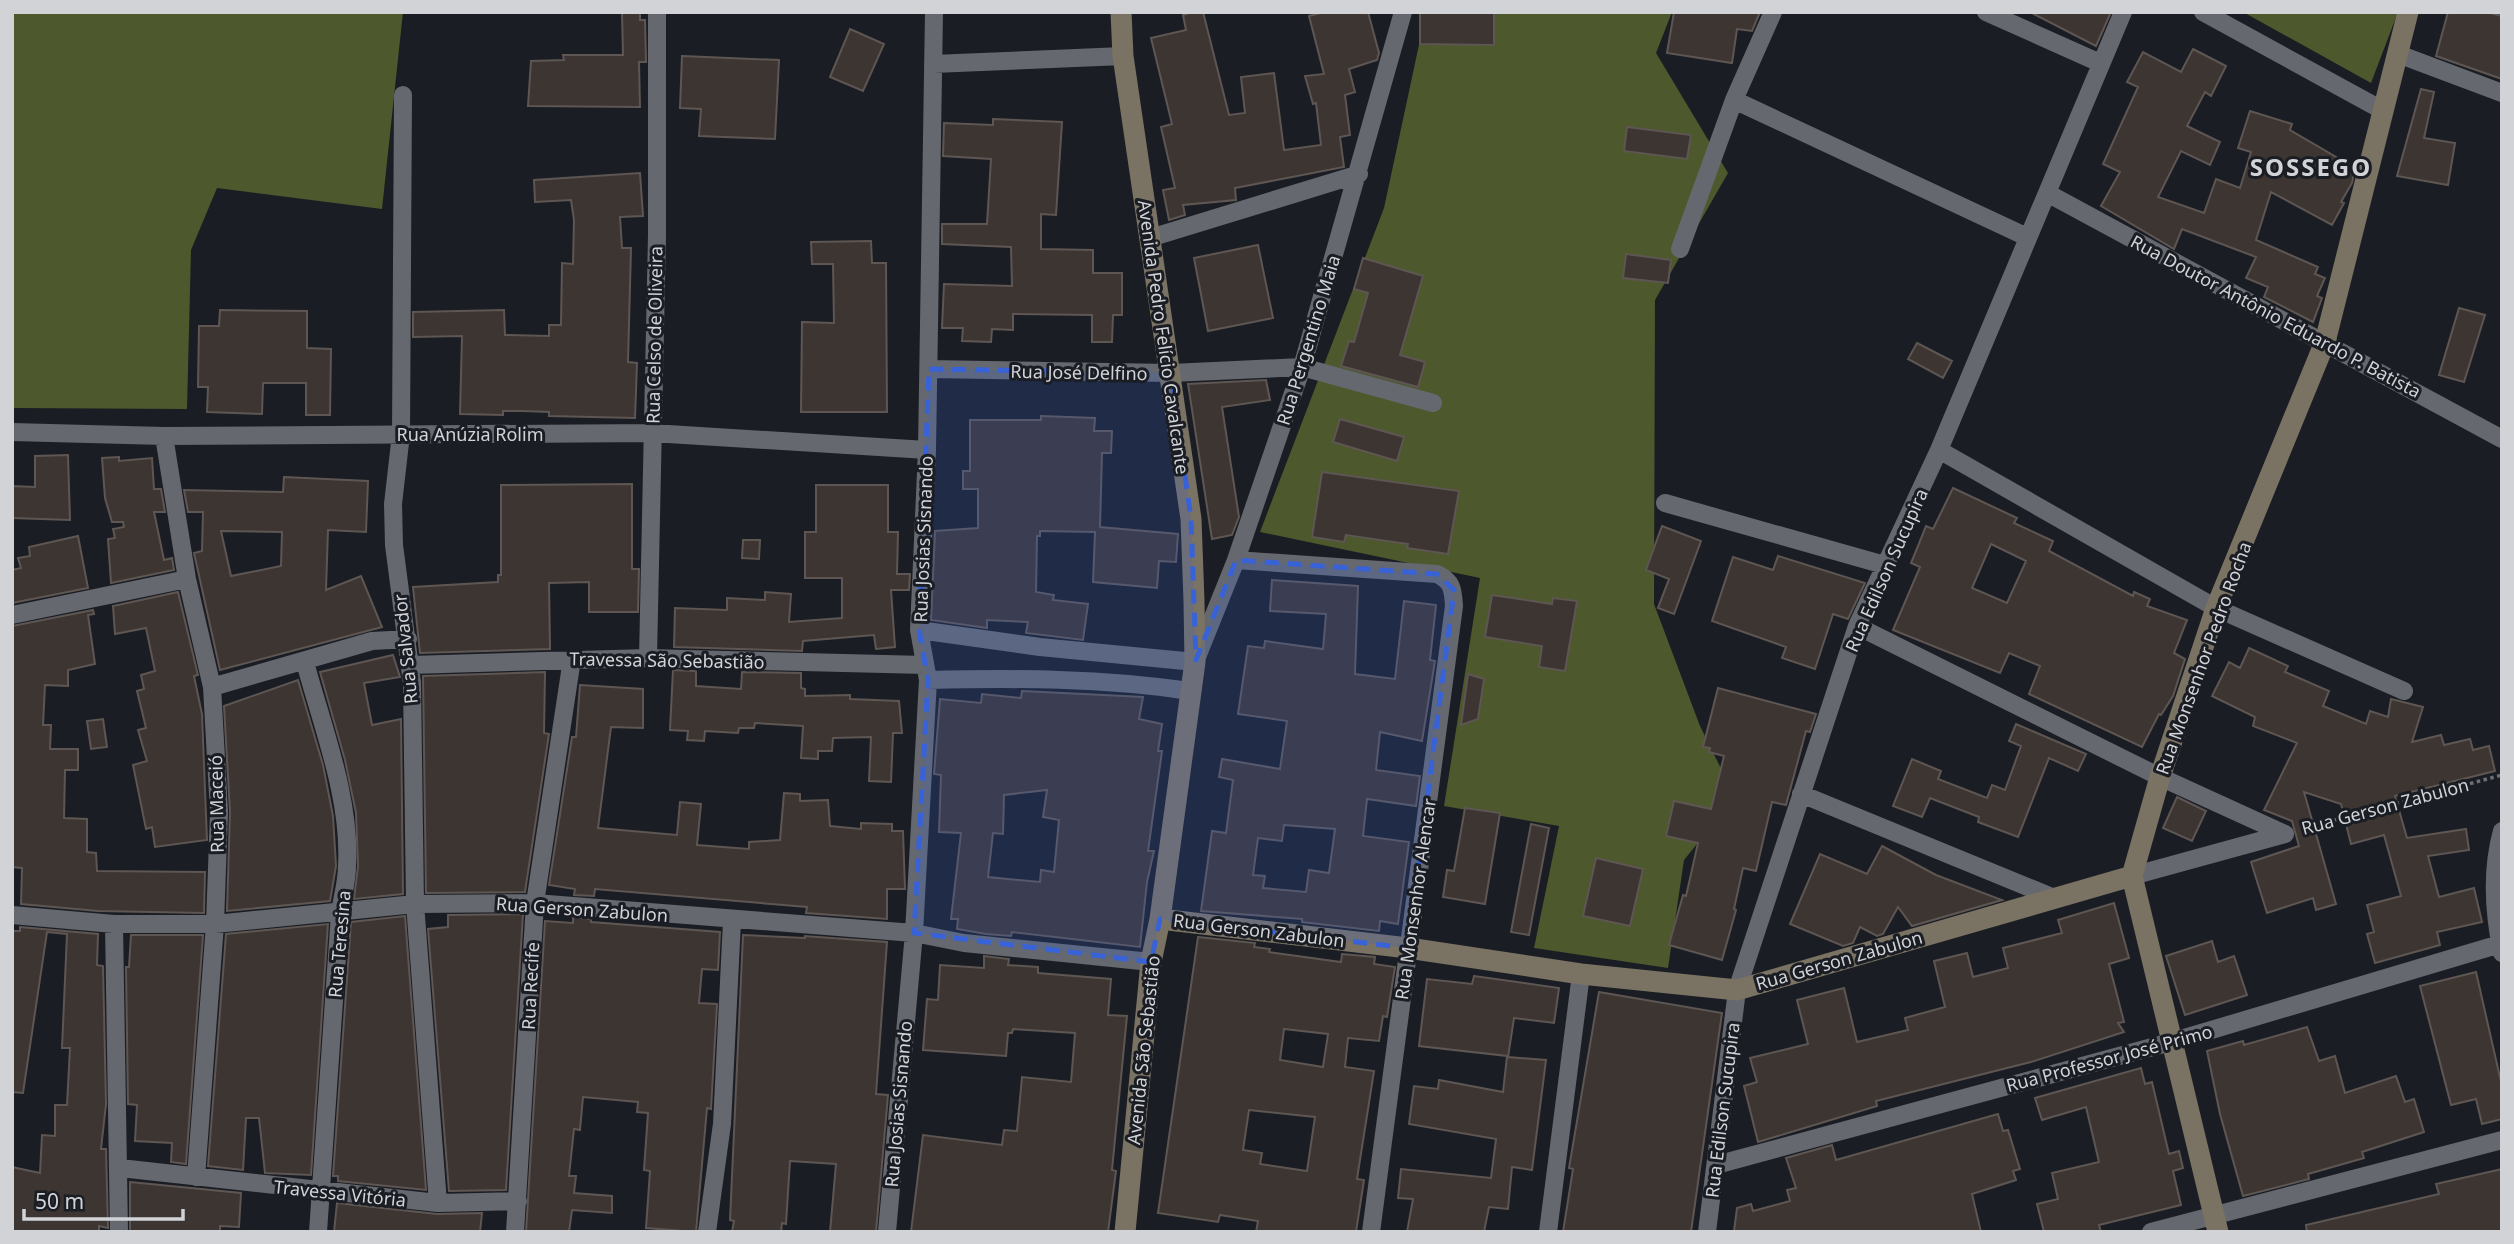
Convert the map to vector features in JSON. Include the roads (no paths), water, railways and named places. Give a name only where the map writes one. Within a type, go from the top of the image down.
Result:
[{"type":"street","name":"Rua Celso de Oliveira","points":[[648,658],[657,12]]},
{"type":"street","name":"Rua Josias Sisnando","points":[[887,1232],[914,933],[926,673],[919,630],[929,369],[934,12]]},
{"type":"street","name":"Avenida Pedro Felício Cavalcante","points":[[1121,12],[1123,56],[1191,519],[1195,662]]},
{"type":"street","name":"Rua Pergentino Maia","points":[[1195,662],[1236,560],[1302,367],[1403,12]]},
{"type":"street","points":[[1680,249],[1734,100],[1773,12]]},
{"type":"street","points":[[1986,12],[2100,63]]},
{"type":"street","name":"Rua Edilson Sucupira","points":[[1707,1232],[1737,990],[1857,625],[1888,566],[2027,237],[2049,194],[2123,12]]},
{"type":"street","points":[[2203,12],[2382,110]]},
{"type":"street","name":"Rua Monsenhor Pedro Rocha","points":[[2216,1224],[2132,876],[2160,777],[2216,608],[2325,342],[2408,12]]},
{"type":"street","points":[[2398,54],[2502,93]]},
{"type":"street","points":[[933,64],[1123,56]]},
{"type":"street","name":"Rua Salvador","points":[[403,95],[401,434],[393,504],[394,545],[410,665],[415,904],[438,1203]]},
{"type":"street","points":[[1734,100],[2027,237]]},
{"type":"street","points":[[1150,238],[1359,174]]},
{"type":"street","name":"Rua Doutor Antônio Eduardo P. Batista","points":[[2049,194],[2502,439]]},
{"type":"street","name":"Rua José Delfino","points":[[929,369],[1171,373],[1302,367],[1433,403]]},
{"type":"street","name":"Rua Anúzia Rolim","points":[[12,432],[164,436],[652,433],[927,450]]},
{"type":"street","name":"Rua Maceió","points":[[164,436],[187,579],[212,687],[219,812],[215,924],[196,1177]]},
{"type":"street","points":[[1938,450],[2216,608],[2404,691]]},
{"type":"street","points":[[1665,503],[1888,566]]},
{"type":"street","name":"Rua Monsenhor Alencar","points":[[1236,560],[1437,573],[1449,580],[1454,606],[1371,1232]]},
{"type":"street","points":[[12,615],[187,579]]},
{"type":"street","points":[[1857,625],[2160,777]]},
{"type":"street","points":[[919,630],[1040,647],[1195,662]]},
{"type":"street","points":[[212,687],[372,641],[408,639]]},
{"type":"street","name":"Travessa São Sebastião","points":[[410,665],[648,658],[1132,683],[1190,691]]},
{"type":"street","name":"Rua Recife","points":[[515,1232],[535,903],[572,659]]},
{"type":"street","name":"Rua Teresina","points":[[304,662],[345,824],[348,866],[340,914],[318,1232]]},
{"type":"street","name":"Avenida São Sebastião","points":[[1125,1232],[1151,962],[1160,919],[1195,662]]},
{"type":"street","name":"Rua Gerson Zabulon","points":[[1160,919],[1408,948],[1581,974],[1737,990],[2052,897],[2285,834],[2160,777]]},
{"type":"street","points":[[1801,793],[2052,897]]},
{"type":"street","points":[[2501,948],[2496,852],[2502,831]]},
{"type":"street","name":"Rua Gerson Zabulon","points":[[12,915],[114,924],[215,924],[340,914],[415,904],[535,903],[914,933],[964,943],[1151,962]]},
{"type":"street","points":[[707,1232],[722,1124],[732,920]]},
{"type":"street","points":[[114,924],[119,1232]]},
{"type":"street","name":"Rua Professor José Primo","points":[[1716,1164],[2171,1042],[2501,948]]},
{"type":"street","points":[[1548,1232],[1581,974]]},
{"type":"street","points":[[2151,1232],[2216,1224],[2502,1140]]},
{"type":"street","name":"Travessa Vitória","points":[[120,1168],[438,1203],[518,1202]]},
{"type":"district","name":"SOSSEGO","points":[[2311,166]]}]
